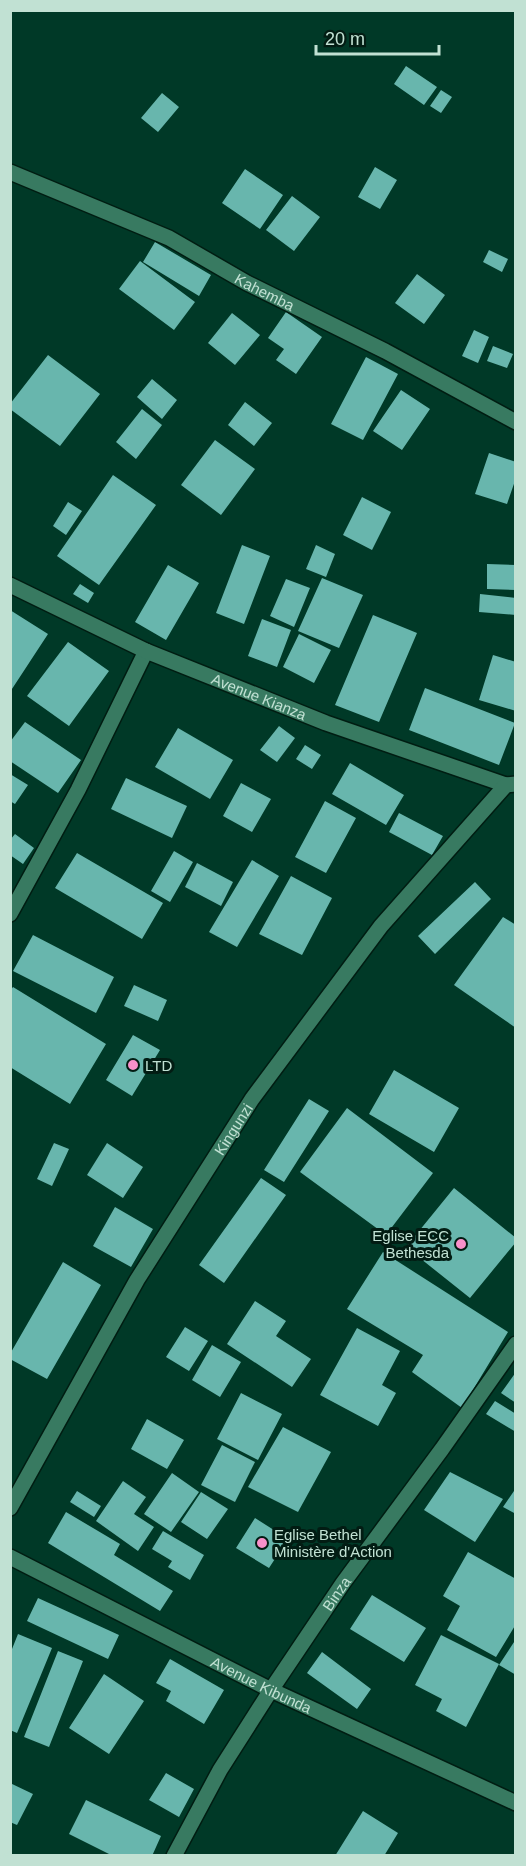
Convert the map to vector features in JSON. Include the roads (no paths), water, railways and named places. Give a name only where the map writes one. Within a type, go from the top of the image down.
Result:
[{"type":"street","name":"Kahemba","points":[[10,172],[169,238],[247,282],[385,351],[516,422]]},
{"type":"street","name":"Avenue Kianza","points":[[10,585],[146,651],[326,723],[511,785]]},
{"type":"street","points":[[10,914],[78,790],[146,651]]},
{"type":"street","name":"Kingunzi","points":[[10,1508],[137,1280],[252,1099],[381,926],[511,785]]},
{"type":"street","name":"Binza","points":[[174,1856],[220,1770],[271,1690],[343,1583],[516,1344]]},
{"type":"street","name":"Avenue Kibunda","points":[[10,1557],[271,1690],[516,1803]]},
{"type":"place","name":"LTD","points":[[133,1065]]},
{"type":"place","name":"Eglise ECC Bethesda","points":[[461,1244]]},
{"type":"place","name":"Eglise Bethel Ministère d'Action","points":[[262,1543]]}]
